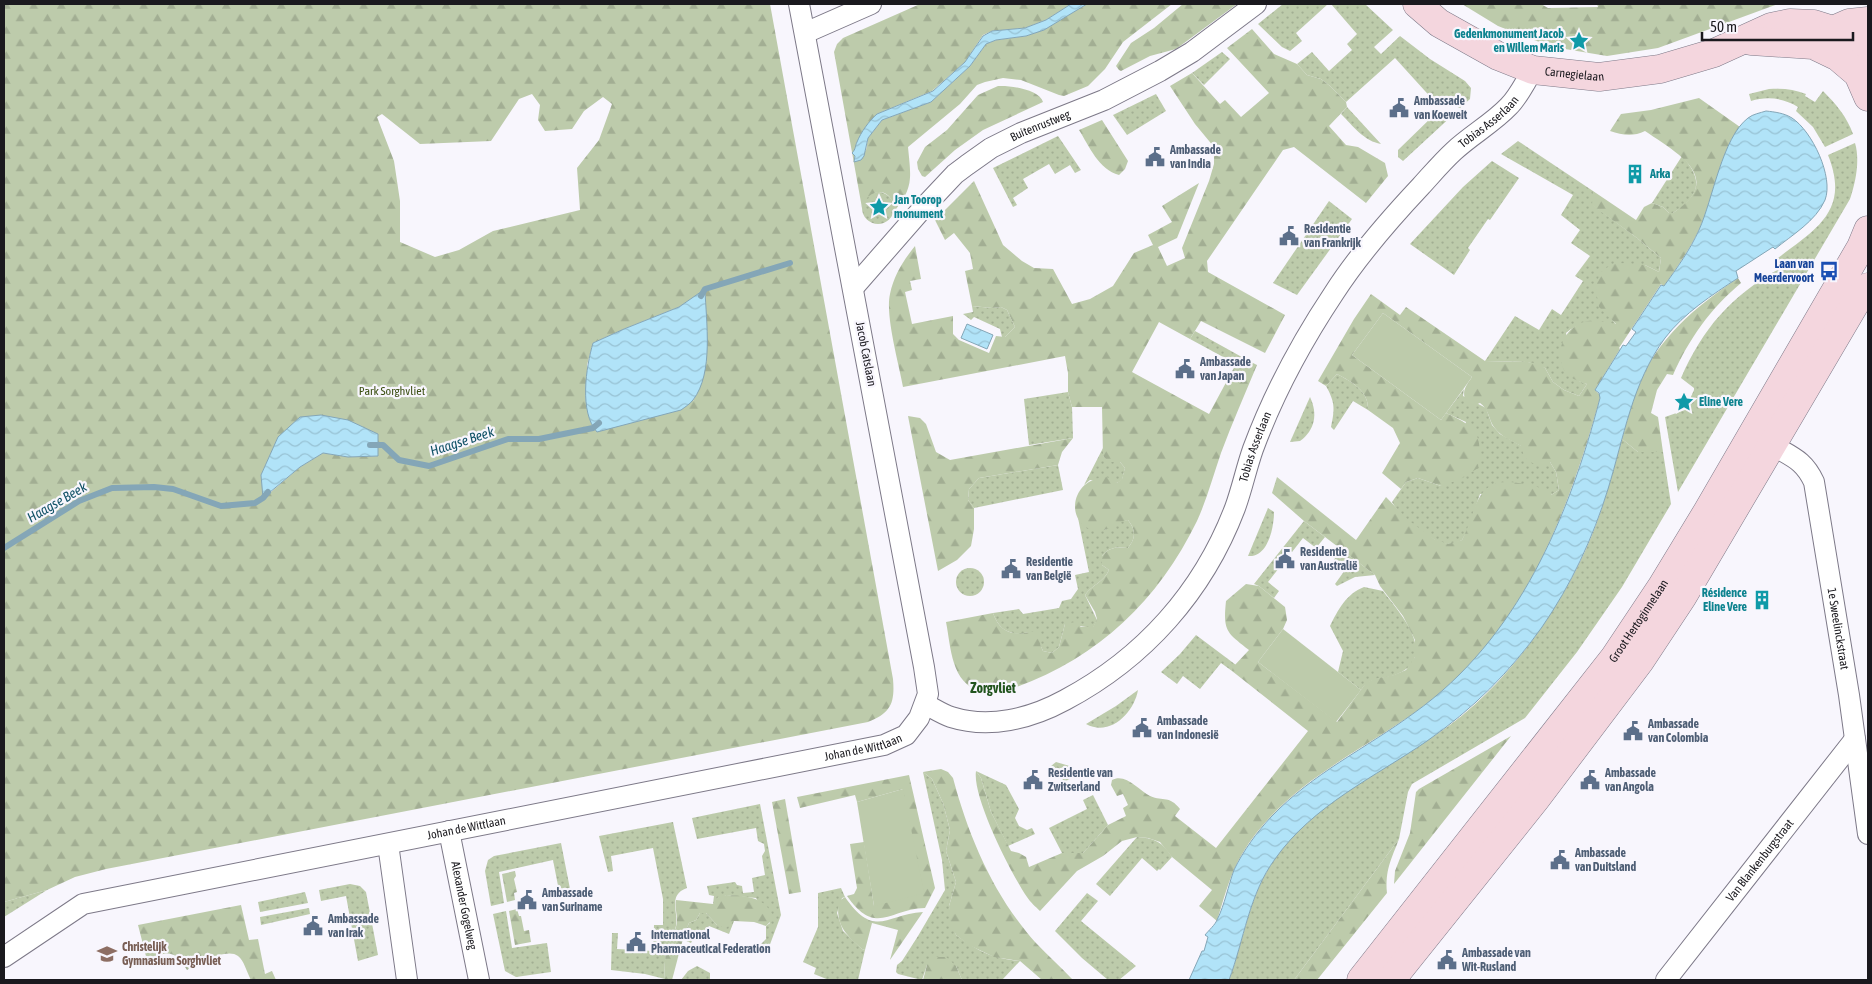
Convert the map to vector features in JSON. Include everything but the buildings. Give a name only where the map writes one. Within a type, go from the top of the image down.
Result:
[{"type":"main road","name":"Carnegielaan","points":[[1417,4],[1439,23],[1471,42],[1498,56],[1533,70],[1600,77],[1660,69],[1714,53],[1771,27],[1790,23],[1814,24],[1833,30],[1858,43],[1866,75]]},
{"type":"main road","points":[[1833,30],[1849,23],[1868,21]]},
{"type":"main road","name":"Carnegielaan","points":[[1745,40],[1813,45],[1838,57],[1866,75]]},
{"type":"main road","name":"Groot Hertoginnelaan","points":[[1361,980],[1614,658],[1662,586],[1707,512],[1868,230]]},
{"type":"main road","name":"Groot Hertoginnelaan","points":[[1391,980],[1535,800],[1640,661],[1683,596],[1856,304],[1868,287]]},
{"type":"street","name":"Jacob Catslaan","points":[[799,4],[854,287],[924,667],[928,694],[925,704]]},
{"type":"street","points":[[805,33],[871,4]]},
{"type":"street","name":"Buitenrustweg","points":[[854,287],[934,196],[967,165],[992,148],[1020,133],[1104,100],[1160,71],[1192,52],[1256,4]]},
{"type":"street","name":"Tobias Asserlaan","points":[[925,704],[949,716],[978,723],[1009,720],[1045,711],[1078,693],[1118,666],[1139,649],[1182,605],[1222,538],[1235,508],[1253,449],[1284,381],[1334,292],[1398,210],[1453,152],[1510,106],[1533,70]]},
{"type":"street","name":"1e Sweelinckstraat","points":[[1772,445],[1801,462],[1814,482],[1855,739],[1868,834]]},
{"type":"street","name":"Johan de Wittlaan","points":[[4,958],[83,904],[884,745],[906,735],[914,727],[925,704]]},
{"type":"street","name":"Van Blankenburgstraat","points":[[1666,980],[1855,739]]},
{"type":"street","name":"Alexander Gogelweg","points":[[449,831],[479,980]]},
{"type":"street","points":[[388,844],[407,980]]},
{"type":"green space","name":"Park Sorghvliet","points":[[4,4],[770,4],[893,679],[892,701],[887,711],[868,722],[106,869],[75,877],[47,890],[4,902]],"holes":[[[532,94],[540,105],[538,120],[545,131],[572,129],[584,111],[603,97],[612,104],[599,140],[577,168],[580,210],[493,231],[459,250],[435,257],[400,242],[400,201],[394,161],[377,117],[382,114],[420,144],[491,141],[519,99]],[[705,290],[707,333],[705,361],[703,375],[693,401],[587,384],[587,365],[593,343],[679,307]],[[300,417],[378,434],[378,456],[348,457],[323,453],[300,467],[264,498],[261,475],[278,438]]]},
{"type":"green space","points":[[920,4],[1071,4],[1046,20],[1025,28],[992,31],[983,35],[965,62],[932,91],[877,114],[861,136],[854,162],[866,150],[868,138],[882,120],[931,102],[970,66],[986,44],[996,40],[1026,36],[1043,30],[1087,4],[1172,4],[1123,42],[1105,69],[1088,86],[1064,96],[1021,80],[1003,78],[977,85],[960,104],[908,147],[910,175],[908,189],[893,213],[891,199],[882,192],[870,195],[862,208],[834,52],[837,44],[843,38]]},
{"type":"green space","points":[[1183,4],[1237,4],[1176,49],[1150,56],[1121,71],[1119,70],[1116,66],[1131,43],[1154,28]]},
{"type":"green space","points":[[1283,4],[1328,4],[1296,33],[1302,41],[1290,51],[1282,47],[1258,24]]},
{"type":"green space","points":[[1331,4],[1365,4],[1393,30],[1374,47],[1381,54],[1400,36],[1430,59],[1465,81],[1471,88],[1470,99],[1460,108],[1451,104],[1435,102],[1395,58],[1346,102],[1321,79],[1307,75],[1297,64],[1312,52],[1329,71],[1352,50],[1347,44],[1357,34]]},
{"type":"green space","points":[[1462,4],[1541,4],[1548,8],[1598,7],[1597,4],[1778,4],[1658,48],[1607,56],[1553,47],[1498,26]]},
{"type":"green space","points":[[1252,29],[1274,54],[1297,64],[1307,75],[1321,79],[1346,102],[1347,107],[1329,126],[1346,145],[1358,147],[1385,163],[1388,176],[1366,203],[1294,147],[1283,150],[1207,261],[1208,272],[1285,315],[1265,353],[1201,321],[1190,339],[1159,322],[1132,372],[1209,414],[1236,364],[1249,361],[1257,365],[1225,442],[1201,513],[1181,550],[1164,577],[1144,601],[1099,643],[1073,660],[1006,691],[986,692],[971,687],[958,673],[954,663],[946,622],[993,613],[996,621],[1005,630],[1023,633],[1038,630],[1042,636],[1040,644],[1043,651],[1052,653],[1059,647],[1065,624],[1075,622],[1081,627],[1093,627],[1097,619],[1085,595],[1104,578],[1109,570],[1102,565],[1102,556],[1114,548],[1128,548],[1134,537],[1134,531],[1128,520],[1103,531],[1088,528],[1081,523],[1076,515],[1076,497],[1088,482],[1099,478],[1106,477],[1117,483],[1122,479],[1125,468],[1120,462],[1109,462],[1103,456],[1102,407],[1072,407],[1068,392],[1068,373],[1065,356],[903,387],[889,315],[890,294],[897,274],[915,246],[921,279],[910,281],[912,290],[905,292],[912,324],[953,316],[953,334],[959,340],[989,353],[996,336],[1005,337],[1015,327],[1007,310],[1001,307],[972,306],[965,271],[973,269],[970,253],[954,233],[945,240],[935,220],[974,181],[1003,245],[1022,261],[1034,268],[1053,269],[1072,304],[1090,299],[1113,286],[1134,253],[1153,245],[1148,235],[1172,222],[1162,206],[1199,183],[1177,238],[1158,247],[1167,266],[1185,258],[1182,248],[1209,181],[1214,164],[1214,147],[1195,124],[1170,86],[1192,73],[1220,104],[1225,100],[1241,117],[1269,93],[1227,48]]},
{"type":"green space","points":[[1222,52],[1230,59],[1204,85],[1192,73]]},
{"type":"green space","points":[[998,86],[1017,87],[1031,91],[1041,98],[1043,102],[983,130],[955,150],[925,177],[922,176],[917,162],[925,147],[947,130],[978,95]]},
{"type":"green space","points":[[1769,89],[1797,91],[1806,94],[1805,96],[1815,102],[1823,91],[1841,111],[1853,134],[1825,147],[1813,127],[1796,111],[1798,107],[1775,99],[1751,101],[1749,94]]},
{"type":"green space","points":[[1156,94],[1166,111],[1127,135],[1113,115]]},
{"type":"green space","points":[[1699,98],[1740,127],[1728,148],[1705,216],[1687,252],[1664,286],[1661,284],[1619,348],[1595,390],[1600,395],[1600,398],[1576,476],[1561,515],[1525,589],[1503,624],[1478,656],[1449,686],[1423,707],[1311,781],[1262,826],[1238,862],[1217,921],[1199,906],[1212,890],[1172,857],[1160,842],[1137,837],[1122,841],[1103,856],[1077,871],[1040,911],[1030,901],[1020,886],[994,835],[980,798],[976,783],[976,771],[981,778],[991,812],[1011,851],[1026,857],[1029,867],[1062,853],[1083,853],[1108,825],[1126,816],[1123,808],[1128,805],[1123,794],[1117,796],[1111,785],[1112,780],[1117,778],[1127,780],[1150,796],[1173,802],[1180,809],[1175,816],[1216,848],[1308,731],[1232,671],[1233,667],[1249,650],[1235,639],[1228,630],[1225,619],[1226,601],[1246,584],[1259,586],[1285,607],[1287,620],[1283,629],[1258,662],[1337,722],[1366,683],[1406,670],[1415,657],[1415,640],[1403,616],[1380,586],[1375,575],[1304,521],[1272,493],[1277,477],[1356,540],[1386,497],[1408,520],[1434,539],[1448,544],[1462,540],[1479,498],[1485,490],[1493,485],[1504,482],[1527,484],[1540,488],[1551,495],[1559,490],[1556,472],[1550,462],[1545,466],[1529,461],[1524,455],[1521,446],[1505,437],[1495,428],[1483,405],[1480,403],[1473,406],[1467,404],[1464,396],[1465,390],[1472,377],[1383,313],[1352,355],[1441,420],[1446,413],[1471,428],[1478,439],[1478,468],[1461,479],[1441,486],[1418,478],[1406,482],[1401,489],[1382,473],[1400,443],[1393,428],[1368,410],[1368,403],[1363,392],[1348,380],[1337,374],[1326,386],[1318,381],[1354,319],[1371,294],[1400,315],[1406,307],[1485,361],[1539,364],[1545,368],[1553,382],[1564,390],[1579,396],[1587,384],[1578,381],[1566,373],[1560,357],[1561,349],[1567,334],[1580,324],[1588,321],[1598,321],[1616,324],[1599,307],[1595,286],[1601,272],[1612,264],[1625,263],[1645,265],[1659,272],[1661,258],[1592,205],[1593,191],[1636,220],[1644,207],[1652,203],[1663,207],[1669,213],[1673,213],[1688,200],[1695,189],[1696,177],[1691,167],[1682,157],[1658,139],[1645,131],[1628,135],[1610,131],[1621,114],[1651,110]]},
{"type":"green space","points":[[1347,107],[1381,144],[1369,140],[1341,114]]},
{"type":"green space","points":[[1455,113],[1403,161],[1398,157],[1398,150],[1434,115],[1450,117]]},
{"type":"green space","points":[[1102,120],[1128,161],[1125,169],[1119,175],[1100,163],[1079,130]]},
{"type":"green space","points":[[1058,136],[1081,170],[1075,173],[1070,165],[1055,174],[1049,164],[1023,179],[1028,188],[1013,198],[1017,205],[1013,207],[993,168]]},
{"type":"green space","points":[[1518,141],[1593,191],[1593,205],[1661,258],[1659,272],[1645,265],[1611,318],[1616,325],[1590,322],[1578,325],[1566,333],[1579,381],[1587,384],[1579,396],[1564,390],[1553,382],[1545,368],[1528,362],[1485,361],[1515,316],[1539,330],[1552,309],[1561,315],[1583,281],[1575,276],[1590,256],[1571,243],[1580,230],[1561,215],[1573,195],[1501,154]]},
{"type":"green space","points":[[1855,143],[1857,171],[1850,199],[1678,492],[1665,417],[1685,410],[1694,390],[1681,378],[1690,360],[1720,315],[1747,290],[1779,269],[1778,258],[1806,237],[1826,216],[1832,204],[1835,190],[1834,174],[1828,155]]},
{"type":"green space","points":[[1682,156],[1694,173],[1696,187],[1694,194],[1682,207],[1673,213],[1669,213],[1663,207],[1652,203]]},
{"type":"green space","points":[[1492,161],[1519,178],[1468,248],[1470,250],[1454,275],[1410,244],[1463,187]]},
{"type":"green space","points":[[878,192],[884,193],[889,197],[893,202],[893,214],[889,219],[884,223],[878,224],[872,223],[867,219],[863,214],[862,208],[863,202],[867,197],[872,193]]},
{"type":"green space","points":[[1329,201],[1352,219],[1297,295],[1273,283]]},
{"type":"green space","points":[[1738,278],[1741,283],[1701,325],[1673,375],[1667,374],[1657,390],[1651,413],[1658,417],[1663,452],[1638,452],[1622,439],[1637,387],[1646,369],[1656,353],[1679,325],[1707,300]]},
{"type":"green space","points":[[972,306],[1001,307],[1007,310],[1015,327],[1005,337],[1002,337],[1000,329],[974,317],[971,320],[963,314],[973,312]]},
{"type":"green space","points":[[1383,313],[1472,377],[1441,420],[1352,355]]},
{"type":"green space","points":[[1195,331],[1249,361],[1236,364],[1190,339]]},
{"type":"green space","points":[[1337,374],[1363,392],[1368,403],[1368,410],[1353,401],[1334,430],[1331,427],[1334,410],[1333,401],[1326,386]]},
{"type":"green space","points":[[1464,389],[1463,396],[1486,408],[1492,425],[1500,434],[1550,462],[1556,472],[1559,490],[1551,495],[1480,494],[1469,527],[1462,540],[1447,544],[1424,534],[1416,528],[1392,502],[1406,482],[1418,478],[1441,486],[1466,422],[1446,413]]},
{"type":"green space","points":[[1068,392],[1072,407],[1073,438],[1029,445],[1024,399]]},
{"type":"green space","points":[[1310,397],[1314,409],[1312,427],[1300,441],[1290,442]]},
{"type":"green space","points":[[908,416],[920,418],[926,424],[936,452],[950,460],[1073,438],[1062,452],[1058,465],[979,478],[969,489],[968,500],[974,508],[974,529],[971,546],[957,560],[938,571]]},
{"type":"green space","points":[[1622,439],[1638,452],[1663,452],[1671,504],[1622,587],[1577,652],[1525,718],[1412,784],[1408,792],[1399,839],[1294,980],[1229,980],[1259,888],[1274,860],[1290,839],[1329,804],[1440,732],[1465,713],[1513,665],[1534,638],[1570,581],[1585,551],[1604,502]]},
{"type":"green space","points":[[1103,448],[1103,456],[1109,461],[1120,462],[1125,468],[1122,480],[1117,483],[1090,480],[1084,485]]},
{"type":"green space","points":[[1058,465],[1063,490],[974,508],[968,500],[969,489],[979,478]]},
{"type":"green space","points":[[1268,508],[1274,512],[1271,533],[1265,547],[1260,552],[1248,556]]},
{"type":"green space","points":[[1078,518],[1085,525],[1105,530],[1118,521],[1128,520],[1134,531],[1134,537],[1128,548],[1114,548],[1102,556],[1102,565],[1109,570],[1104,578],[1085,595],[1097,620],[1093,628],[1065,624],[1059,647],[1052,653],[1043,651],[1037,640],[1030,634],[1006,631],[997,622],[993,613],[1019,609],[1023,614],[1059,608],[1062,601],[1071,599],[1078,589],[1075,575],[1089,572]]},
{"type":"green space","points":[[1304,521],[1325,537],[1316,548],[1303,538],[1292,552],[1287,548],[1274,564],[1279,568],[1268,582],[1279,591],[1274,598],[1254,584]]},
{"type":"green space","points":[[1341,549],[1375,575],[1355,577],[1337,586],[1335,584],[1345,570],[1333,561]]},
{"type":"green space","points":[[970,568],[980,572],[984,582],[980,592],[970,596],[960,592],[956,582],[960,572]]},
{"type":"green space","points":[[1364,587],[1383,591],[1399,611],[1413,635],[1416,647],[1415,658],[1408,667],[1395,675],[1376,679],[1368,683],[1361,690],[1338,672],[1343,651],[1330,626],[1347,598]]},
{"type":"green space","points":[[1283,629],[1361,690],[1336,722],[1258,662]]},
{"type":"green space","points":[[1196,635],[1236,665],[1232,671],[1221,663],[1200,689],[1183,676],[1177,684],[1161,672]]},
{"type":"green space","points":[[1138,690],[1132,707],[1120,720],[1104,727],[1086,724],[1116,706]]},
{"type":"green space","points":[[1511,736],[1394,884],[1395,871],[1410,833],[1416,792]]},
{"type":"green space","points":[[1056,762],[1073,767],[1079,774],[1064,782],[1057,769],[1054,770],[1051,766]]},
{"type":"green space","points":[[941,769],[948,772],[953,778],[975,844],[995,886],[1020,924],[1073,980],[1042,980],[1020,961],[994,957],[969,945],[956,935],[950,921],[949,906],[956,882],[946,851],[950,830],[943,803],[932,779],[923,772]]},
{"type":"green space","points":[[976,771],[1006,785],[1019,809],[1015,818],[1019,826],[1027,830],[1032,828],[1035,834],[1008,846],[991,812],[981,778]]},
{"type":"green space","points":[[923,772],[932,779],[943,803],[950,830],[946,851],[956,882],[949,906],[956,935],[986,953],[1020,961],[1002,980],[962,980],[956,966],[927,965],[922,980],[896,972],[897,965],[902,961],[918,936],[945,890],[942,860]]},
{"type":"green space","points":[[909,775],[935,888],[925,908],[913,909],[883,918],[875,918],[866,915],[857,908],[847,896],[854,894],[857,888],[850,844],[864,842],[874,906],[903,789],[857,802],[855,795],[800,808],[797,797]]},
{"type":"green space","points":[[903,789],[924,893],[874,906],[857,802]]},
{"type":"green space","points":[[1093,795],[1108,825],[1083,853],[1062,853],[1049,828],[1087,809],[1083,800]]},
{"type":"green space","points":[[785,799],[801,892],[789,894],[772,802]]},
{"type":"green space","points":[[760,804],[781,915],[766,955],[758,951],[758,947],[766,939],[766,926],[770,923],[756,898],[726,895],[713,904],[714,896],[709,895],[707,886],[735,882],[737,885],[742,886],[743,893],[754,892],[752,878],[765,875],[762,856],[765,851],[764,844],[758,841],[756,828],[697,839],[692,818]]},
{"type":"green space","points":[[673,822],[687,888],[677,895],[676,899],[677,921],[667,949],[665,979],[645,974],[611,970],[612,933],[618,933],[617,949],[653,951],[654,925],[663,925],[663,899],[653,848],[611,856],[613,871],[608,872],[599,836]]},
{"type":"green space","points":[[1137,837],[1148,838],[1158,842],[1172,857],[1157,871],[1142,858],[1110,896],[1096,884]]},
{"type":"green space","points":[[1399,839],[1388,871],[1387,893],[1317,980],[1294,980]]},
{"type":"green space","points":[[561,843],[571,894],[560,896],[553,860],[499,872],[504,903],[491,906],[485,871],[488,860],[494,856]]},
{"type":"green space","points":[[515,871],[516,876],[514,879],[517,892],[514,893],[515,900],[507,902],[502,874]]},
{"type":"green space","points":[[350,884],[360,886],[366,892],[378,955],[358,961],[346,896],[321,901],[319,890]]},
{"type":"green space","points":[[841,888],[845,897],[842,898],[837,913],[843,931],[865,950],[858,980],[829,980],[814,974],[816,968],[803,962],[818,927],[818,893]]},
{"type":"green space","points":[[47,890],[4,917],[4,902]]},
{"type":"green space","points":[[305,892],[308,903],[260,912],[258,902]]},
{"type":"green space","points":[[1087,893],[1098,901],[1081,921],[1136,966],[1119,980],[1108,980],[1055,931]]},
{"type":"green space","points":[[726,895],[748,897],[760,901],[766,905],[774,918],[766,926],[754,922],[734,921],[726,928],[717,925],[706,913],[700,913],[696,920],[689,923],[686,929],[672,980],[665,979],[667,950],[677,923],[676,900],[713,904],[718,897]]},
{"type":"green space","points":[[845,897],[855,910],[865,918],[873,921],[923,912],[890,960],[898,930],[872,923],[865,950],[862,949],[846,933],[840,922],[839,901]]},
{"type":"green space","points":[[241,905],[249,940],[258,939],[265,974],[272,971],[276,980],[251,980],[242,960],[233,954],[212,957],[187,970],[178,958],[170,954],[160,955],[147,960],[138,925]]},
{"type":"green space","points":[[309,908],[310,914],[261,925],[260,917]]},
{"type":"green space","points":[[517,909],[519,916],[521,916],[524,931],[529,930],[531,942],[515,945],[509,911]]},
{"type":"green space","points":[[506,911],[512,948],[547,943],[551,972],[516,977],[505,971],[493,914]]},
{"type":"green space","points":[[700,913],[706,913],[717,925],[734,921],[729,934],[709,926],[706,934],[697,930],[691,943],[684,940],[689,923],[696,920]]},
{"type":"green space","points":[[935,957],[946,957],[956,966],[962,980],[923,980],[927,965]]},
{"type":"green space","points":[[697,966],[710,973],[710,979],[712,980],[681,980],[688,971]]},
{"type":"water","points":[[1071,4],[1087,4],[1044,30],[1026,36],[996,40],[986,44],[970,66],[931,102],[882,120],[868,138],[864,156],[861,160],[854,162],[855,156],[852,153],[859,138],[868,123],[877,114],[933,91],[965,62],[983,36],[992,31],[1025,28],[1046,20]]},
{"type":"water","points":[[1766,111],[1776,112],[1792,118],[1800,124],[1814,144],[1824,167],[1826,179],[1827,190],[1821,208],[1803,227],[1775,249],[1773,247],[1736,271],[1738,278],[1708,298],[1681,320],[1665,338],[1644,373],[1630,411],[1602,507],[1580,561],[1553,611],[1517,659],[1490,689],[1444,729],[1346,793],[1307,823],[1275,859],[1259,887],[1229,980],[1189,980],[1202,951],[1204,951],[1208,937],[1205,935],[1215,924],[1220,914],[1234,870],[1246,849],[1271,817],[1304,787],[1396,726],[1451,683],[1483,649],[1510,612],[1534,572],[1555,530],[1572,487],[1600,398],[1599,393],[1595,390],[1623,345],[1626,346],[1636,332],[1632,329],[1661,285],[1664,286],[1692,245],[1731,140],[1739,127],[1748,118]]},
{"type":"water","points":[[705,289],[706,362],[700,389],[693,400],[681,410],[597,432],[591,423],[586,401],[586,376],[593,343],[679,307]]},
{"type":"water","points":[[967,324],[993,335],[987,349],[961,338]]},
{"type":"water","points":[[321,415],[348,420],[378,434],[378,456],[348,457],[323,453],[300,467],[263,498],[261,475],[278,437],[300,417]]},
{"type":"waterway","name":"Haagse Beek","points":[[701,296],[705,289],[790,263]]},
{"type":"waterway","name":"Haagse Beek","points":[[370,445],[383,445],[399,460],[429,466],[508,439],[539,439],[593,428],[599,423]]},
{"type":"waterway","name":"Haagse Beek","points":[[4,548],[79,501],[112,488],[154,487],[173,489],[221,506],[255,503],[268,492]]},
{"type":"place","name":"Gedenkmonument Jacob en Willem Maris","points":[[1579,41]]},
{"type":"place","name":"Ambassade van Koeweit","points":[[1399,108]]},
{"type":"place","name":"Ambassade van India","points":[[1155,157]]},
{"type":"place","name":"Arka","points":[[1635,174]]},
{"type":"place","name":"Jan Toorop monument","points":[[879,207]]},
{"type":"place","name":"Residentie van Frankrijk","points":[[1289,236]]},
{"type":"place","name":"Laan van Meerdervoort","points":[[1829,271]]},
{"type":"place","name":"Ambassade van Japan","points":[[1185,369]]},
{"type":"place","name":"Eline Vere","points":[[1684,402]]},
{"type":"place","name":"Residentie van Australië","points":[[1285,559]]},
{"type":"place","name":"Residentie van België","points":[[1011,569]]},
{"type":"place","name":"Résidence Eline Vere","points":[[1762,600]]},
{"type":"place","name":"Ambassade van Indonesië","points":[[1142,728]]},
{"type":"place","name":"Ambassade van Colombia","points":[[1633,731]]},
{"type":"place","name":"Residentie van Zwitserland","points":[[1033,780]]},
{"type":"place","name":"Ambassade van Angola","points":[[1590,780]]},
{"type":"place","name":"Ambassade van Duitsland","points":[[1560,860]]},
{"type":"place","name":"Ambassade van Suriname","points":[[527,900]]},
{"type":"place","name":"Ambassade van Irak","points":[[313,926]]},
{"type":"place","name":"International Pharmaceutical Federation","points":[[636,942]]},
{"type":"place","name":"Christelijk Gymnasium Sorghvliet","points":[[107,954]]},
{"type":"place","name":"Ambassade van Wit-Rusland","points":[[1447,960]]},
{"type":"district","name":"Zorgvliet","points":[[993,688]]}]
